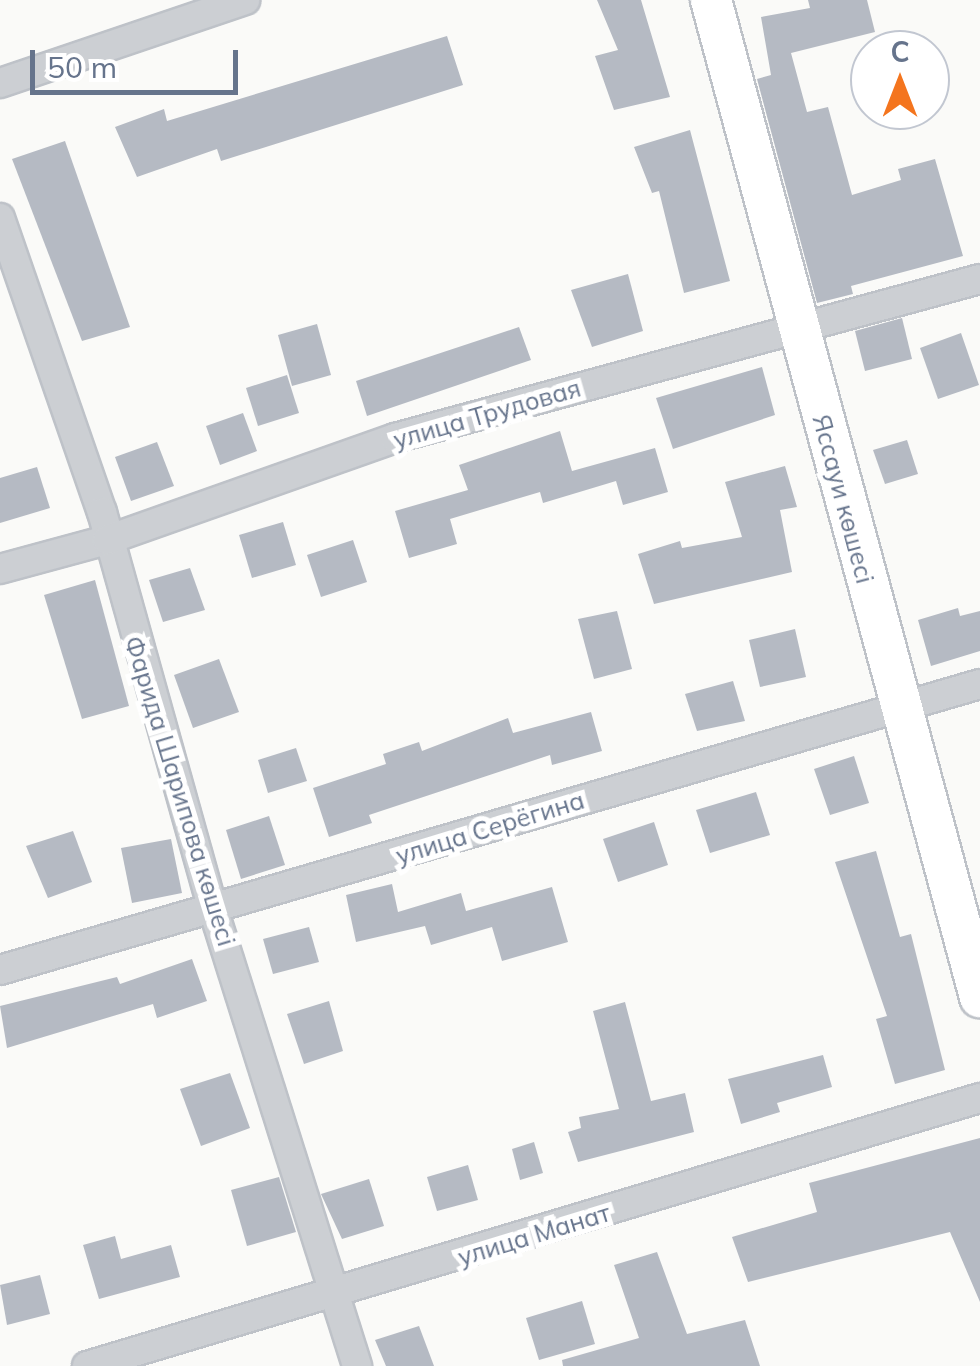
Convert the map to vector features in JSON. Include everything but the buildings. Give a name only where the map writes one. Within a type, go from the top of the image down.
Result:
[{"type":"main road","name":"Яссауи көшесі","points":[[710,0],[897,704],[980,997]]},
{"type":"street","points":[[0,83],[245,0]]},
{"type":"street","name":"Фарида Шарипова көшесі","points":[[0,218],[107,540],[214,912],[357,1366]]},
{"type":"street","name":"улица Трудовая","points":[[0,570],[107,540],[395,438],[980,278]]},
{"type":"street","name":"улица Серёгина","points":[[0,970],[214,912],[897,704],[980,684]]},
{"type":"street","name":"улица Манат","points":[[86,1366],[336,1296],[980,1098]]}]
